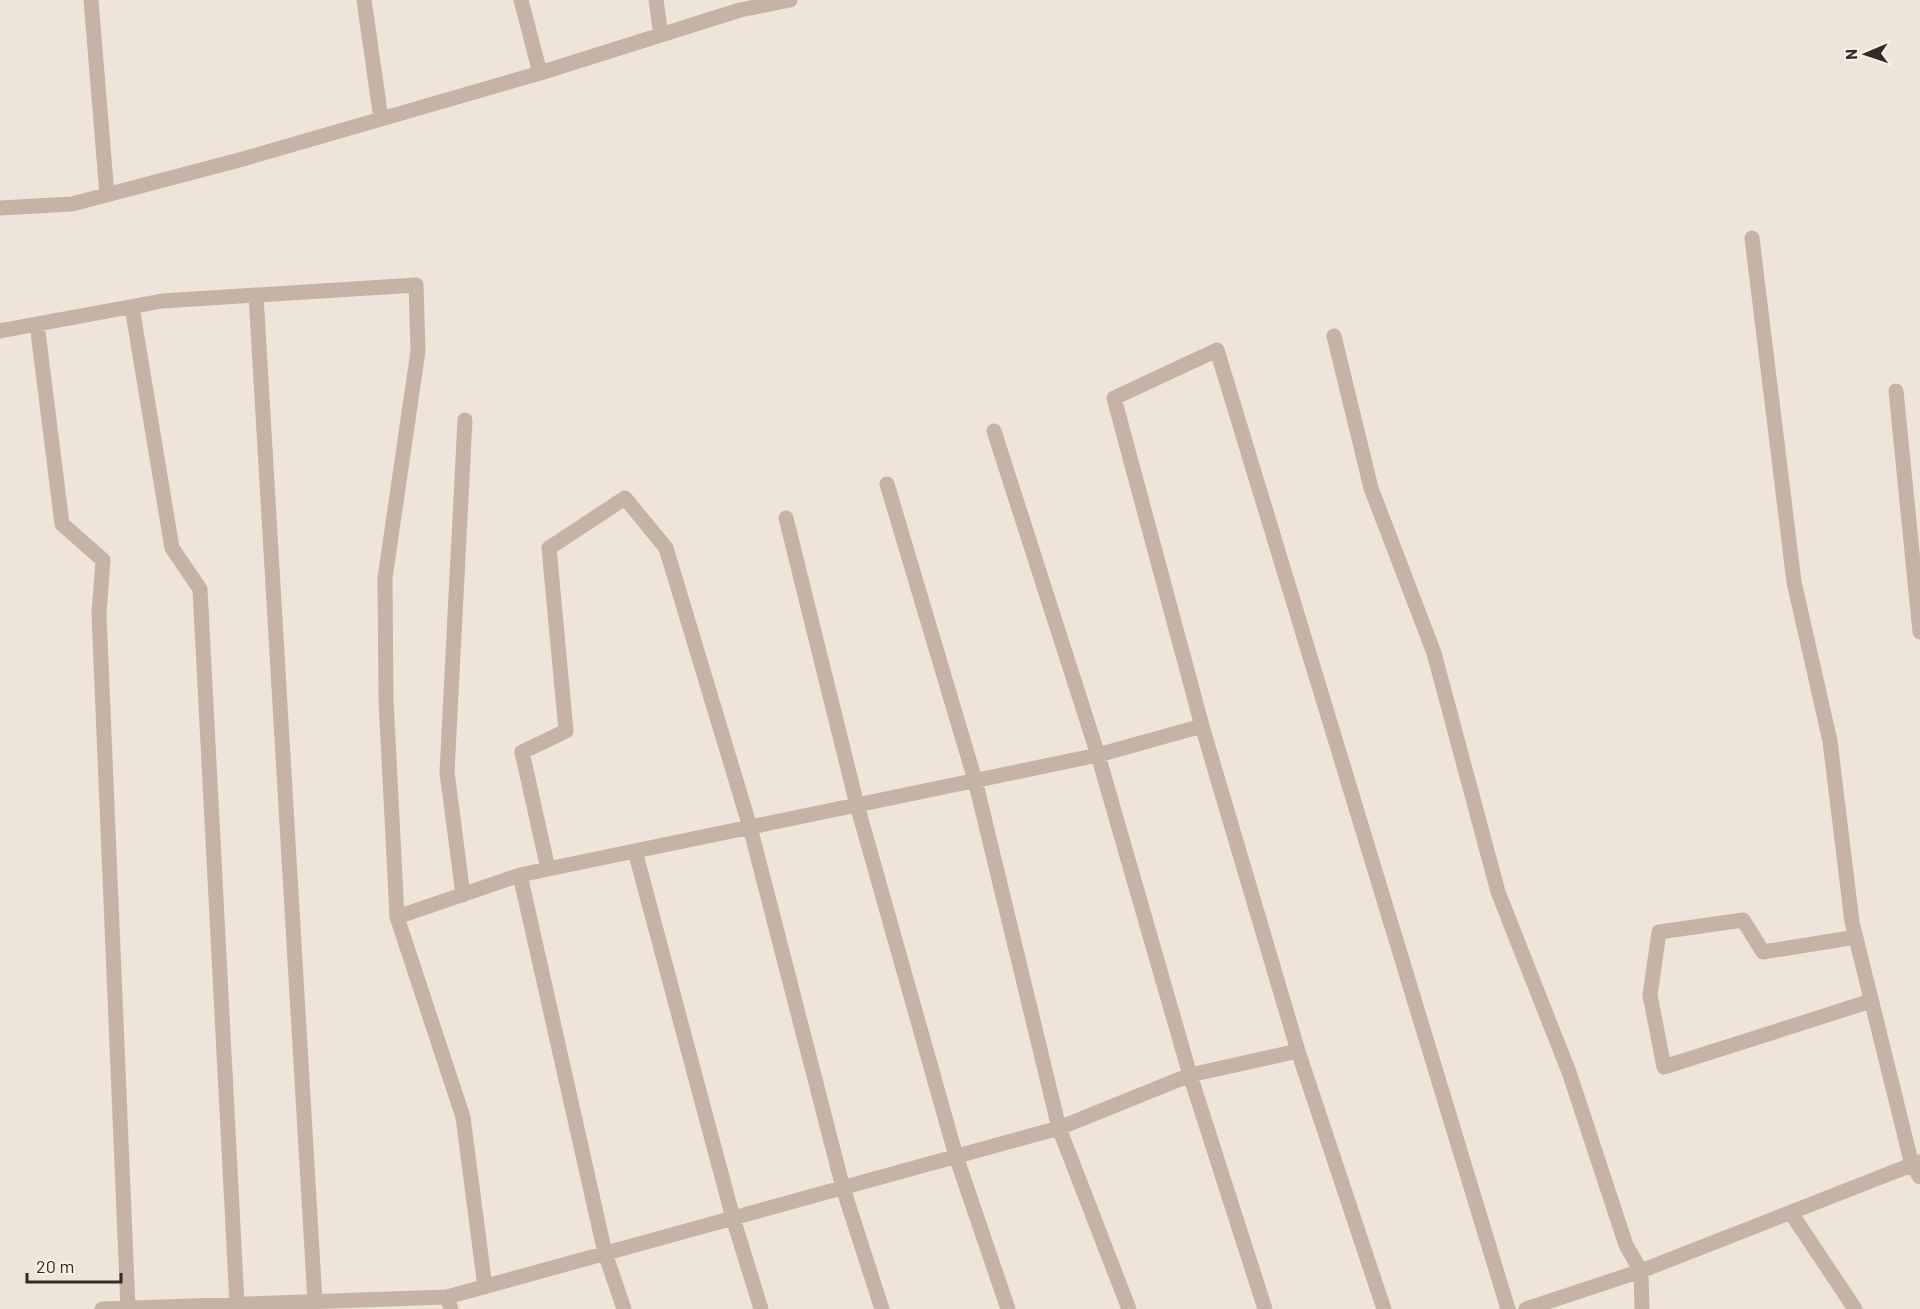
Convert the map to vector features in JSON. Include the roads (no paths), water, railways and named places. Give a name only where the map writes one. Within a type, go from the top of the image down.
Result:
[{"type":"street","points":[[91,0],[107,195]]},
{"type":"street","points":[[364,0],[381,119]]},
{"type":"street","points":[[520,0],[540,73]]},
{"type":"street","points":[[656,0],[661,35]]},
{"type":"street","points":[[0,208],[72,204],[107,195],[540,73],[740,10],[790,0]]},
{"type":"street","points":[[1526,1309],[1641,1271],[1791,1213],[1917,1168],[1871,1001],[1856,937],[1830,741],[1794,582],[1752,238]]},
{"type":"street","points":[[0,331],[162,301],[416,285],[418,351],[385,578],[386,700],[397,917],[463,1117],[485,1287]]},
{"type":"street","points":[[256,295],[315,1302]]},
{"type":"street","points":[[132,307],[172,548],[200,589],[237,1304]]},
{"type":"street","points":[[37,324],[62,524],[103,560],[99,614],[128,1308]]},
{"type":"street","points":[[1334,336],[1371,489],[1434,653],[1498,892],[1569,1072],[1626,1245],[1641,1271],[1642,1309]]},
{"type":"street","points":[[1384,1309],[1298,1051],[1202,726],[1114,398],[1217,350],[1508,1309]]},
{"type":"street","points":[[1896,391],[1920,632]]},
{"type":"street","points":[[463,895],[447,772],[465,420]]},
{"type":"street","points":[[994,431],[1098,755],[1190,1075],[1266,1309]]},
{"type":"street","points":[[887,484],[975,780],[1059,1128],[1129,1309]]},
{"type":"street","points":[[548,869],[522,752],[566,731],[549,548],[625,498],[666,548],[750,827],[843,1188],[882,1309]]},
{"type":"street","points":[[786,518],[857,805],[956,1156],[1008,1309]]},
{"type":"street","points":[[397,917],[520,875],[1098,755],[1202,726]]},
{"type":"street","points":[[635,851],[733,1218],[761,1309]]},
{"type":"street","points":[[520,875],[605,1254],[624,1309]]},
{"type":"street","points":[[1856,937],[1762,951],[1743,920],[1659,932],[1650,995],[1664,1067],[1871,1001]]},
{"type":"street","points":[[102,1309],[315,1302],[342,1305],[449,1303],[485,1287],[1059,1128],[1190,1075],[1298,1051]]},
{"type":"street","points":[[1791,1213],[1855,1309]]}]
